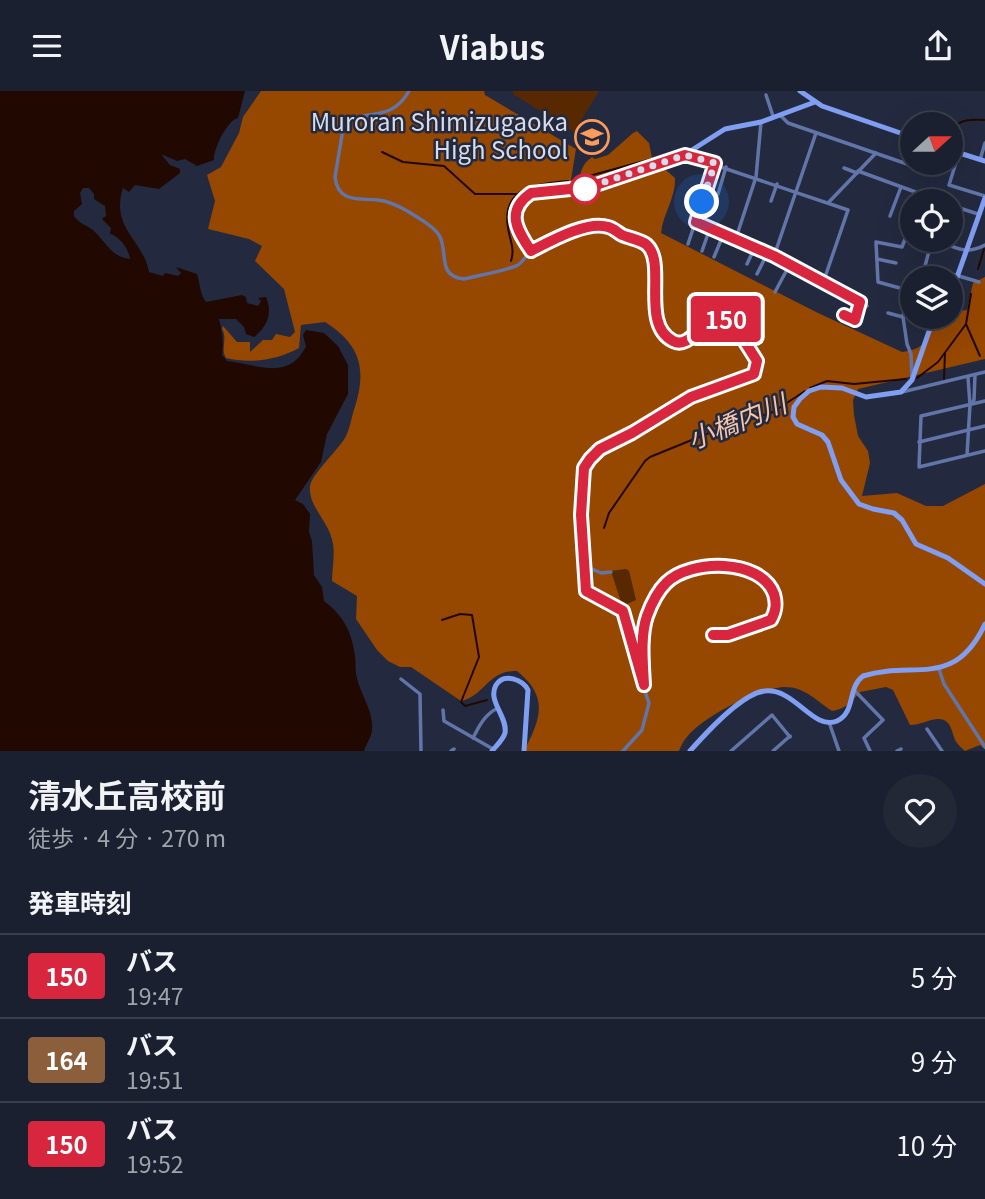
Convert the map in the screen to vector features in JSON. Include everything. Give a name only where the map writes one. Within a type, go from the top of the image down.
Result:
[{"type":"main road","points":[[803,92],[815,102],[900,133]]},
{"type":"main road","points":[[531,251],[515,220],[520,202],[531,193],[590,187],[685,155],[725,129],[761,122],[815,102]]},
{"type":"main road","points":[[963,154],[982,161]]},
{"type":"main road","points":[[962,266],[985,201]]},
{"type":"main road","points":[[930,329],[912,380],[901,392],[866,397],[842,388],[821,387],[809,391],[800,399],[794,407],[793,417],[797,424],[822,435],[828,442],[841,480],[859,504],[894,513],[902,520],[916,544],[948,558],[985,584]]},
{"type":"main road","points":[[690,751],[740,703],[762,691],[782,693],[819,721],[835,722],[847,713],[853,688],[858,680],[870,674],[939,669],[967,651],[985,624]]},
{"type":"main road","points":[[493,750],[505,732],[505,724],[494,698],[495,689],[499,681],[514,678],[525,685],[528,700],[524,751]]},
{"type":"street","points":[[409,91],[400,106],[353,118],[343,129],[336,166],[336,184],[349,199],[381,200],[394,204],[427,224],[439,235],[447,269],[457,278],[464,279],[517,266],[531,251],[566,234],[590,227],[607,226],[641,242],[652,254],[655,307],[664,334],[674,342],[683,342],[714,319],[727,319],[733,323],[757,361],[754,374],[691,397],[600,449],[584,468],[583,565],[586,591],[623,611],[649,703],[647,717],[637,738],[624,751]]},
{"type":"street","points":[[766,95],[776,116],[788,124],[900,161]]},
{"type":"street","points":[[736,238],[756,177],[761,122]]},
{"type":"street","points":[[774,256],[816,133]]},
{"type":"street","points":[[982,161],[985,143]]},
{"type":"street","points":[[828,203],[876,153]]},
{"type":"street","points":[[685,155],[848,210],[823,282]]},
{"type":"street","points":[[688,244],[715,163]]},
{"type":"street","points":[[718,194],[726,167]]},
{"type":"street","points":[[844,168],[906,189]]},
{"type":"street","points":[[952,175],[949,185],[985,201]]},
{"type":"street","points":[[771,201],[777,184]]},
{"type":"street","points":[[890,216],[901,187]]},
{"type":"street","points":[[963,209],[980,215]]},
{"type":"street","points":[[696,222],[768,253],[867,306]]},
{"type":"street","points":[[702,251],[710,228]]},
{"type":"street","points":[[714,257],[724,233]]},
{"type":"street","points":[[900,247],[876,242],[878,282],[900,289]]},
{"type":"street","points":[[963,250],[973,251],[985,245]]},
{"type":"street","points":[[747,264],[755,247]]},
{"type":"street","points":[[757,274],[768,253]]},
{"type":"street","points":[[876,258],[896,263]]},
{"type":"street","points":[[775,292],[790,264]]},
{"type":"street","points":[[963,277],[979,282]]},
{"type":"street","points":[[844,315],[855,320],[860,302]]},
{"type":"street","points":[[888,313],[900,316]]},
{"type":"street","points":[[904,329],[906,344],[911,354],[912,380]]},
{"type":"street","points":[[901,392],[985,372]]},
{"type":"street","points":[[970,405],[974,400],[975,375]]},
{"type":"street","points":[[967,456],[970,405],[968,377]]},
{"type":"street","points":[[985,401],[920,417],[919,467],[985,451]]},
{"type":"street","points":[[919,442],[985,426]]},
{"type":"street","points":[[583,565],[601,573],[611,572]]},
{"type":"street","points":[[644,685],[643,655],[647,617],[659,593],[672,578],[702,566],[727,566],[754,574],[771,586],[776,600],[776,610],[771,620],[728,635],[713,635]]},
{"type":"street","points":[[939,669],[944,684],[985,747]]},
{"type":"street","points":[[401,679],[425,697]]},
{"type":"street","points":[[853,688],[883,720],[864,738],[870,751]]},
{"type":"street","points":[[419,694],[421,751]]},
{"type":"street","points":[[473,739],[481,723],[498,708]]},
{"type":"street","points":[[443,710],[444,721],[493,750]]},
{"type":"street","points":[[731,751],[772,715],[791,736],[773,751]]},
{"type":"street","points":[[830,722],[839,751]]},
{"type":"street","points":[[927,729],[942,751]]},
{"type":"shaded area","points":[[0,91],[245,91],[238,118],[229,124],[222,136],[214,160],[197,166],[185,159],[177,161],[161,154],[170,165],[180,169],[180,173],[159,189],[135,185],[129,192],[123,188],[121,213],[149,272],[178,276],[181,273],[176,267],[197,274],[206,302],[242,295],[246,297],[247,303],[258,306],[261,301],[258,298],[266,297],[268,319],[254,337],[246,334],[244,327],[236,319],[219,319],[222,355],[227,361],[271,368],[288,365],[297,359],[306,347],[303,335],[306,330],[324,333],[338,346],[348,365],[348,394],[327,434],[321,462],[295,500],[303,504],[310,514],[309,532],[314,575],[322,587],[324,601],[341,618],[352,639],[357,678],[371,717],[371,736],[364,751],[0,751]],"holes":[[[83,188],[89,188],[94,199],[105,206],[106,216],[102,219],[111,228],[110,234],[123,244],[130,259],[114,253],[93,230],[74,216],[74,211],[82,204],[80,193]]]},
{"type":"shaded area","points":[[261,91],[484,91],[485,95],[576,149],[570,186],[579,184],[582,169],[592,157],[595,159],[608,155],[637,131],[649,143],[652,158],[675,178],[674,192],[661,233],[816,312],[902,352],[922,345],[932,329],[963,329],[963,310],[967,310],[973,283],[985,277],[985,359],[858,389],[853,400],[858,436],[868,451],[870,463],[862,496],[897,493],[926,506],[943,506],[985,484],[985,749],[980,745],[965,751],[957,743],[949,724],[942,719],[910,725],[893,690],[886,687],[860,692],[845,707],[832,711],[799,689],[784,687],[760,692],[718,713],[694,729],[679,751],[524,751],[535,728],[539,708],[534,690],[517,671],[499,675],[476,694],[461,701],[411,667],[400,667],[388,661],[356,619],[357,596],[332,581],[334,553],[331,536],[310,494],[312,481],[349,429],[360,385],[358,361],[354,351],[338,331],[325,322],[301,325],[299,348],[282,355],[245,361],[226,358],[224,355],[223,326],[237,342],[250,342],[250,352],[263,340],[272,340],[276,334],[290,337],[295,332],[284,289],[255,261],[262,246],[249,239],[208,229],[215,201],[207,175],[221,167],[239,133],[243,117]],"holes":[[[611,571],[629,571],[636,600],[625,605],[621,602]]]},
{"type":"shaded area","points":[[513,91],[599,91],[574,132],[513,94]]},
{"type":"shaded area","points":[[611,571],[629,571],[636,600],[625,605],[621,603]]},
{"type":"waterway","points":[[963,122],[985,120]]},
{"type":"waterway","points":[[382,152],[403,162],[444,166],[475,194],[516,194]]},
{"type":"waterway","points":[[589,176],[670,154]]},
{"type":"waterway","points":[[511,261],[507,214],[510,203],[516,195],[534,186],[568,181]]},
{"type":"waterway","points":[[978,269],[984,249]]},
{"type":"waterway","points":[[966,324],[971,294]]},
{"type":"waterway","name":"小橋内川","points":[[917,378],[938,362],[966,324],[980,356]]},
{"type":"waterway","points":[[944,379],[945,353]]},
{"type":"waterway","name":"小橋内川","points":[[810,388],[827,381],[854,384],[906,379]]},
{"type":"waterway","name":"小橋内川","points":[[604,528],[609,513],[650,457],[709,433],[773,412],[805,391]]},
{"type":"waterway","points":[[442,620],[460,614],[472,615],[479,657],[461,702],[465,706],[487,700]]},
{"type":"bus line","name":"150","points":[[713,635],[728,635],[771,620],[776,610],[771,586],[745,570],[715,565],[702,566],[672,578],[659,593],[647,617],[643,655],[644,685],[623,611],[586,591],[581,515],[584,468],[600,449],[691,397],[754,374],[757,361],[733,323],[721,317],[714,319],[683,342],[674,342],[664,334],[655,307],[652,254],[641,242],[607,226],[590,227],[566,234],[531,251],[516,227],[517,209],[520,202],[531,193],[583,189],[685,155],[715,163],[696,222],[774,256],[860,302],[855,320],[844,315]]},
{"type":"place","name":"Muroran Shimizugaoka High School","points":[[592,137]]},
{"type":"route","points":[[585,189],[685,155],[715,163],[702,202]]}]
